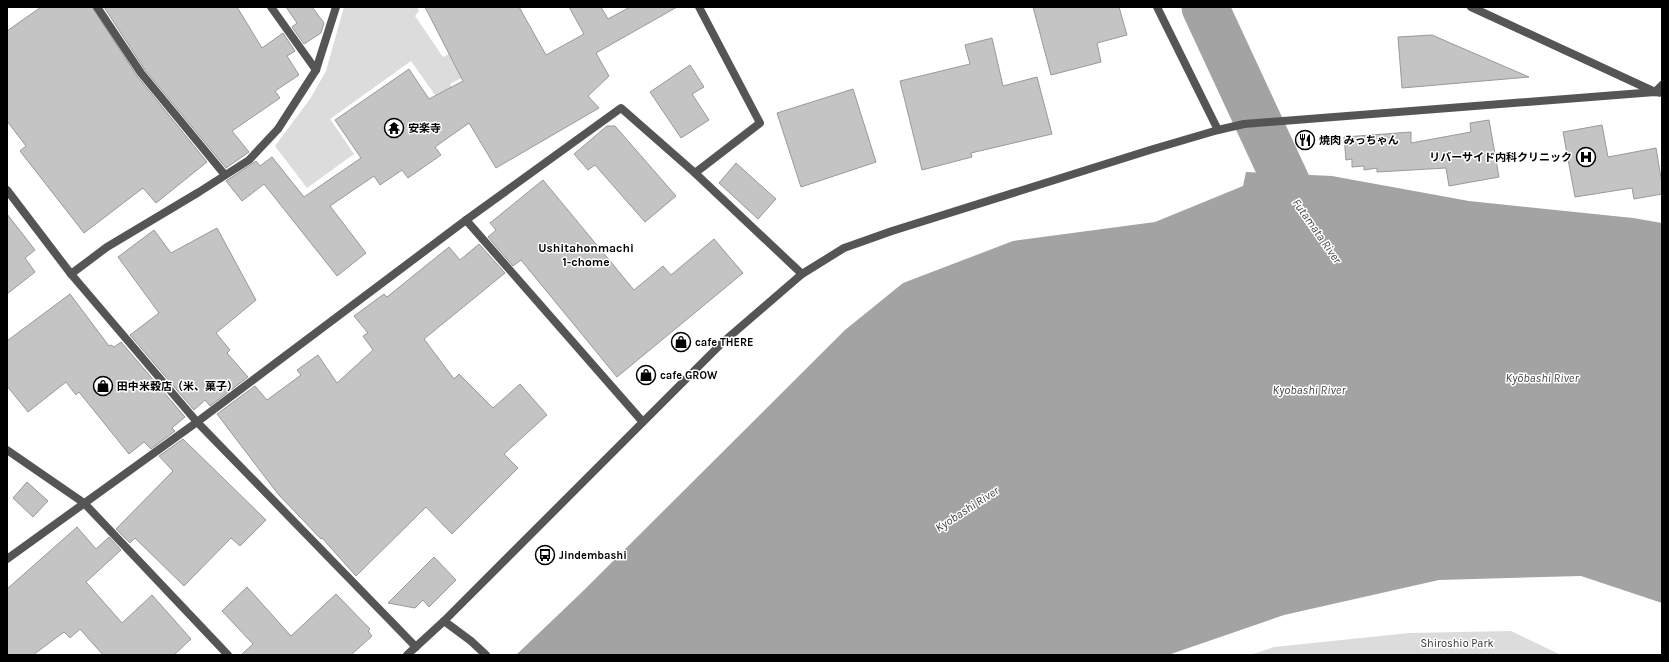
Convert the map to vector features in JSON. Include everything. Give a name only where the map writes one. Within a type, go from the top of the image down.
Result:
[{"type":"street","points":[[97,7],[141,74],[225,175]]},
{"type":"street","points":[[271,7],[316,70]]},
{"type":"street","points":[[71,274],[107,247],[249,160],[278,129],[316,70],[336,7]]},
{"type":"street","points":[[695,173],[760,123],[699,7]]},
{"type":"street","points":[[1157,7],[1218,130]]},
{"type":"street","points":[[1471,7],[1658,92],[1662,97]]},
{"type":"street","points":[[1658,92],[1662,85]]},
{"type":"street","points":[[407,655],[444,622],[642,421],[722,343],[802,274],[844,248],[892,231],[1218,130],[1250,124],[1658,92]]},
{"type":"street","points":[[7,558],[197,422],[466,220],[621,108],[695,173],[802,274]]},
{"type":"street","points":[[7,190],[71,274],[197,422],[416,647]]},
{"type":"street","points":[[466,220],[642,421]]},
{"type":"street","points":[[7,450],[84,503],[228,655]]},
{"type":"street","points":[[444,622],[486,655]]},
{"type":"green space","points":[[344,7],[417,7],[419,11],[415,16],[443,57],[488,36],[500,58],[450,84],[470,123],[459,129],[411,61],[330,119],[354,154],[307,188],[275,146],[310,99],[326,71]]},
{"type":"green space","name":"Shiroshio Park","points":[[1511,631],[1561,655],[1250,655],[1274,647],[1409,633]]},
{"type":"water","name":"Kyobashi River","points":[[1246,172],[1332,176],[1469,201],[1633,218],[1662,223],[1662,603],[1581,576],[1439,580],[1284,615],[1168,655],[516,655],[581,593],[845,330],[903,283],[1013,241],[1155,222],[1243,186]]},
{"type":"building","points":[[41,7],[92,7],[137,76],[207,162],[156,203],[143,188],[84,233],[20,151],[26,146],[7,121],[7,31]]},
{"type":"building","points":[[104,7],[237,7],[262,48],[283,33],[295,51],[287,56],[299,75],[275,91],[280,98],[232,131],[249,152],[226,168],[145,70]]},
{"type":"building","points":[[286,7],[312,7],[324,23],[321,33],[304,44],[292,27],[297,23]]},
{"type":"building","points":[[425,7],[519,7],[546,55],[584,34],[569,7],[601,7],[608,19],[630,7],[677,7],[596,53],[609,76],[588,96],[599,108],[496,168],[469,123],[435,147],[441,155],[408,178],[402,170],[380,185],[374,176],[330,206],[366,253],[337,276],[264,184],[242,201],[226,181],[256,161],[260,166],[272,157],[304,197],[361,158],[335,120],[409,69],[429,99],[463,81]]},
{"type":"building","points":[[1033,7],[1119,7],[1127,35],[1097,43],[1101,62],[1051,75]]},
{"type":"building","points":[[1432,35],[1529,77],[1402,88],[1398,37]]},
{"type":"building","points":[[992,38],[1003,86],[1037,77],[1052,134],[971,153],[972,157],[922,170],[900,81],[970,64],[965,45]]},
{"type":"building","points":[[690,65],[704,87],[692,94],[709,120],[681,138],[650,92]]},
{"type":"building","points":[[853,89],[876,162],[801,187],[777,113]]},
{"type":"building","points":[[1489,120],[1499,177],[1449,186],[1446,168],[1377,172],[1377,168],[1364,170],[1364,166],[1352,167],[1352,159],[1346,160],[1344,137],[1411,132],[1411,143],[1471,132],[1470,123]]},
{"type":"building","points":[[1602,125],[1608,157],[1656,148],[1662,184],[1662,194],[1634,199],[1632,188],[1575,197],[1563,132]]},
{"type":"building","points":[[607,126],[615,126],[676,196],[645,222],[595,165],[588,170],[574,154]]},
{"type":"building","points":[[736,163],[776,199],[758,219],[719,183]]},
{"type":"building","points":[[543,180],[634,290],[663,266],[671,275],[714,239],[743,273],[617,377],[521,260],[513,266],[488,237],[496,230],[490,223]]},
{"type":"building","points":[[7,214],[35,250],[25,258],[35,272],[7,294]]},
{"type":"building","points":[[217,228],[256,300],[216,333],[230,350],[227,353],[248,377],[210,406],[205,400],[194,410],[130,335],[159,313],[118,257],[154,230],[171,253]]},
{"type":"building","points":[[479,244],[505,273],[424,339],[454,379],[459,374],[493,408],[520,384],[547,415],[504,454],[518,468],[452,534],[426,507],[356,576],[322,538],[321,539],[278,494],[217,414],[255,386],[267,400],[301,375],[297,370],[318,355],[337,383],[373,350],[363,336],[368,333],[354,316],[384,294],[387,297],[449,247],[460,260]]},
{"type":"building","points":[[70,294],[109,346],[111,345],[114,347],[121,342],[185,417],[172,428],[175,431],[151,449],[144,442],[129,454],[79,392],[76,395],[66,382],[28,412],[7,386],[7,341]]},
{"type":"building","points":[[183,439],[266,520],[240,546],[231,538],[184,586],[135,538],[130,543],[116,529],[173,471],[159,456]]},
{"type":"building","points":[[27,482],[48,501],[33,517],[13,498]]},
{"type":"building","points":[[77,527],[96,549],[109,537],[121,550],[86,582],[122,623],[152,595],[191,639],[174,655],[103,655],[80,629],[70,638],[64,632],[33,655],[7,655],[7,589]]},
{"type":"building","points":[[434,557],[456,580],[429,607],[423,600],[415,608],[388,603]]},
{"type":"building","points":[[247,587],[291,636],[336,594],[370,629],[368,631],[372,636],[351,655],[241,655],[253,644],[222,611]]},
{"type":"waterway","name":"Futamata River","points":[[1205,7],[1295,201],[1314,229]]},
{"type":"place","name":"安楽寺","points":[[394,128]]},
{"type":"place","name":"焼肉 みっちゃん","points":[[1305,140]]},
{"type":"place","name":"リバーサイド内科クリニック","points":[[1586,157]]},
{"type":"place","name":"cafe THERE","points":[[681,342]]},
{"type":"place","name":"cafe GROW","points":[[646,375]]},
{"type":"place","name":"田中米穀店（米、菓子）","points":[[103,386]]},
{"type":"place","name":"Jindembashi","points":[[545,555]]},
{"type":"district","name":"Ushitahonmachi 1-chome","points":[[586,255]]},
{"type":"water label","name":"Kyōbashi River","points":[[1542,378]]}]
